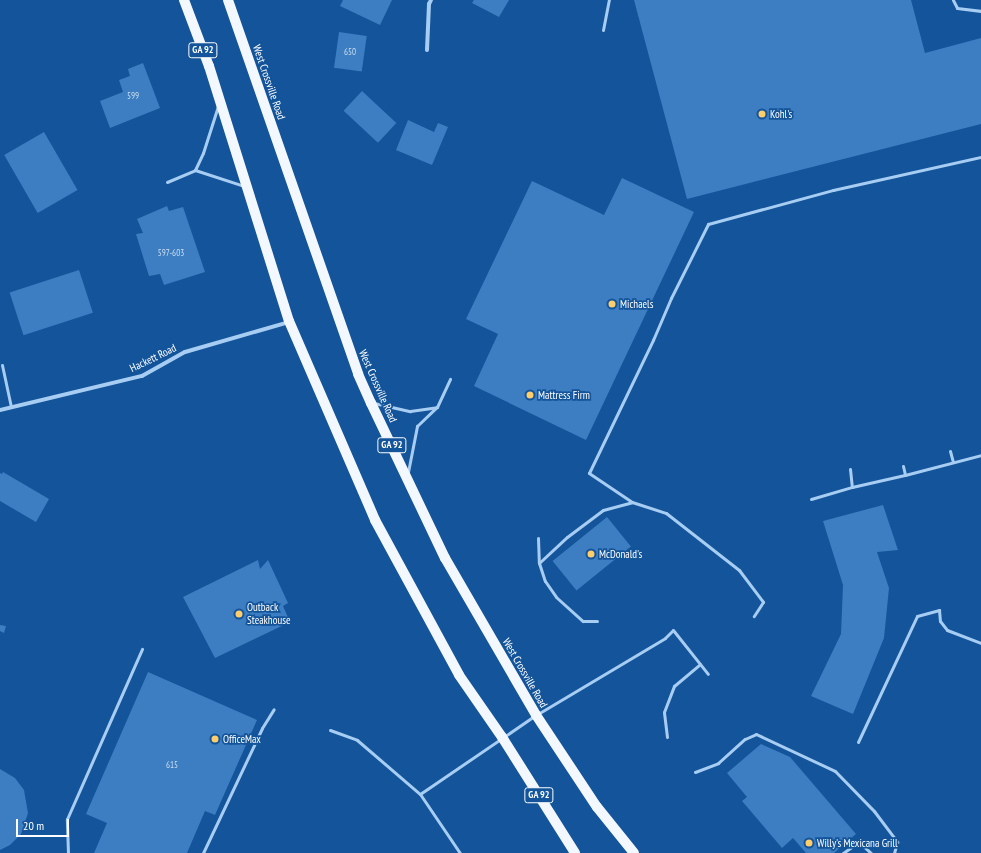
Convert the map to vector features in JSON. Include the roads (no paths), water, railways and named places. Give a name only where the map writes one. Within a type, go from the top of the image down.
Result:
[{"type":"main road","name":"GA 92","points":[[184,0],[209,66],[289,322],[375,520],[459,675],[502,737],[576,853]]},
{"type":"main road","name":"West Crossville Road","points":[[228,0],[358,374],[371,403],[445,558],[536,715],[597,807],[634,853]]},
{"type":"street","points":[[427,50],[429,4],[431,0]]},
{"type":"street","name":"Hackett Road","points":[[0,410],[142,376],[185,352],[289,322]]},
{"type":"lane","points":[[603,30],[609,0]]},
{"type":"lane","points":[[953,0],[957,8],[981,11]]},
{"type":"lane","points":[[195,170],[203,153],[220,100]]},
{"type":"lane","points":[[754,616],[763,602],[739,570],[666,514],[632,502],[589,474],[653,340],[671,298],[708,224],[833,190],[981,157]]},
{"type":"lane","points":[[167,182],[195,170],[247,187]]},
{"type":"lane","points":[[2,365],[11,407]]},
{"type":"lane","points":[[407,477],[417,426],[437,407],[450,378]]},
{"type":"lane","points":[[371,403],[410,411],[437,407]]},
{"type":"lane","points":[[950,451],[953,462]]},
{"type":"lane","points":[[811,500],[852,487],[981,455]]},
{"type":"lane","points":[[903,466],[905,475]]},
{"type":"lane","points":[[850,469],[852,487]]},
{"type":"lane","points":[[539,563],[567,537],[603,510],[632,502]]},
{"type":"lane","points":[[538,538],[539,563],[545,581],[556,597],[583,621],[597,621]]},
{"type":"lane","points":[[858,742],[917,616],[939,610],[940,621],[947,630],[981,643]]},
{"type":"lane","points":[[420,794],[502,737],[665,638],[673,630],[708,674]]},
{"type":"lane","points":[[68,853],[67,818],[142,649]]},
{"type":"lane","points":[[667,737],[664,712],[674,686],[700,664]]},
{"type":"lane","points":[[203,853],[262,728],[274,709]]},
{"type":"lane","points":[[330,730],[357,740],[420,794],[460,853]]},
{"type":"lane","points":[[695,772],[718,763],[745,739],[756,734],[835,770],[874,811],[897,842],[894,853]]},
{"type":"lane","points":[[843,853],[859,842],[871,853]]},
{"type":"place","name":"Kohl's","points":[[762,114]]},
{"type":"place","name":"Michaels","points":[[612,304]]},
{"type":"place","name":"Mattress Firm","points":[[530,395]]},
{"type":"place","name":"McDonald's","points":[[591,554]]},
{"type":"place","name":"Outback Steakhouse","points":[[239,614]]},
{"type":"place","name":"OfficeMax","points":[[215,739]]},
{"type":"place","name":"Willy's Mexicana Grill","points":[[809,843]]}]
